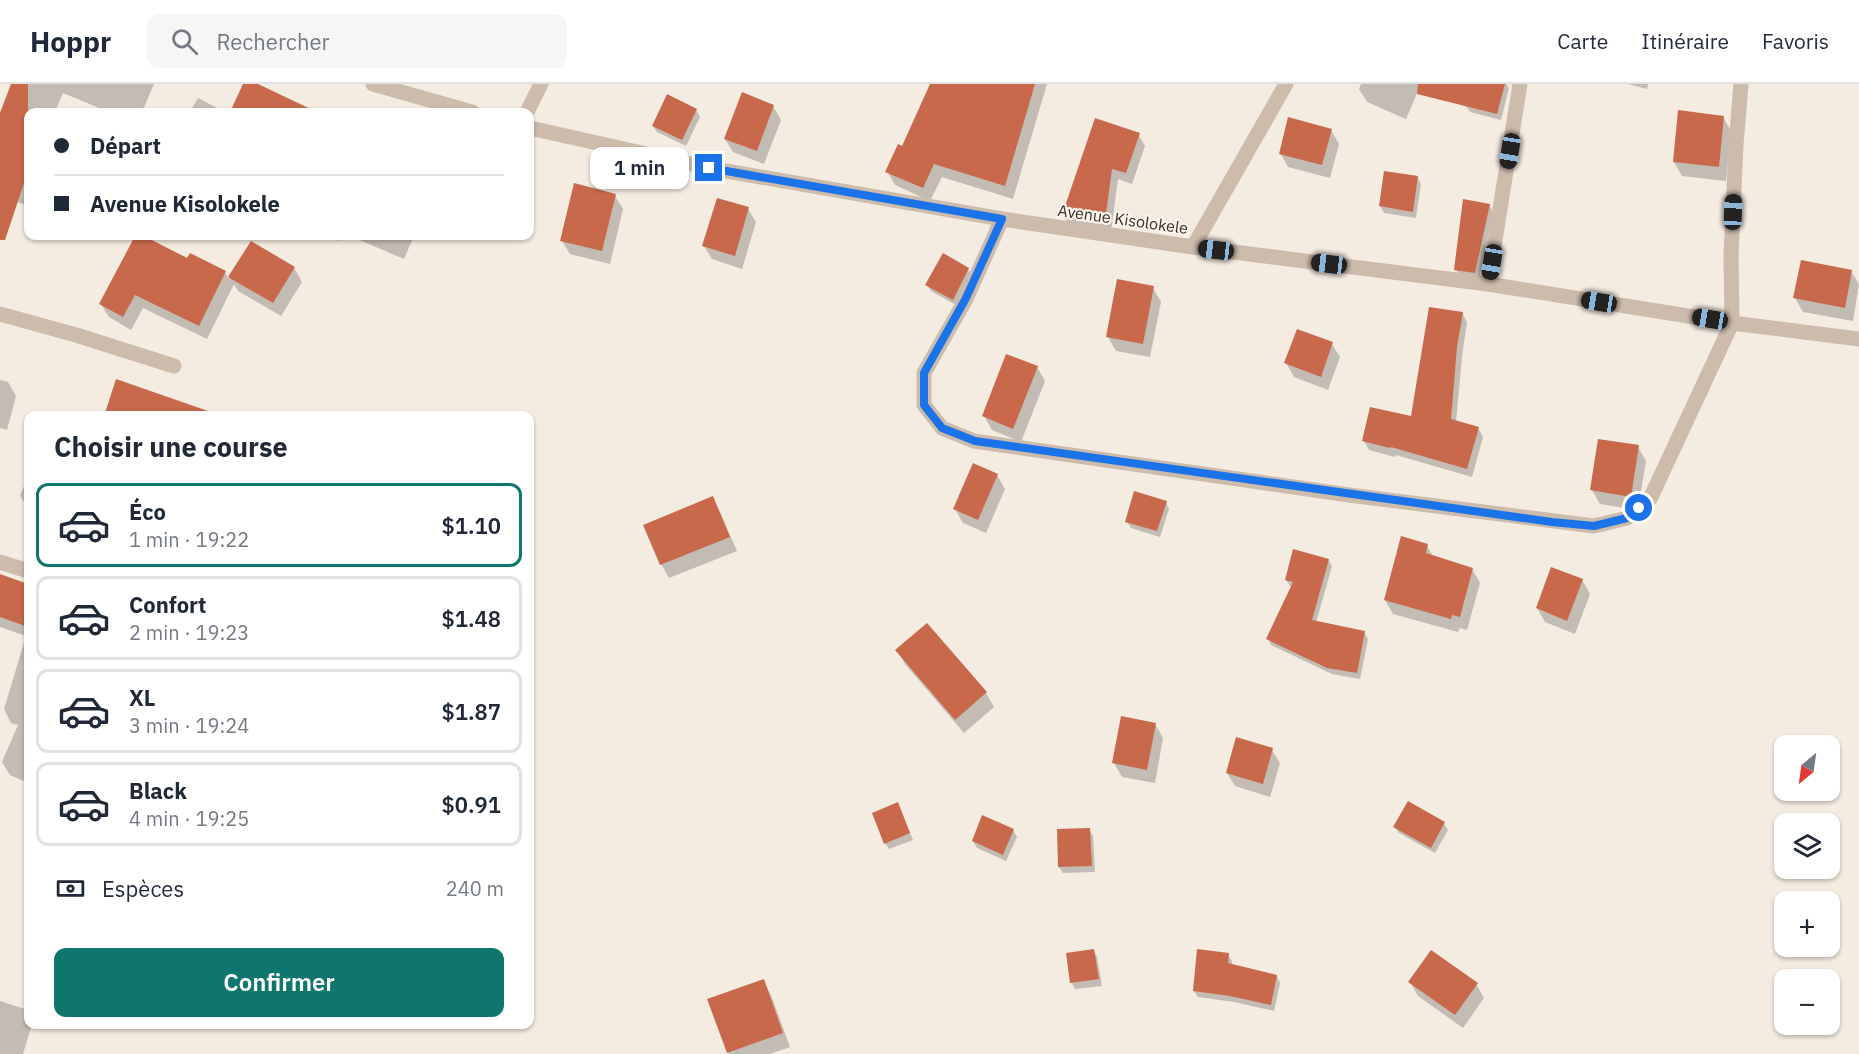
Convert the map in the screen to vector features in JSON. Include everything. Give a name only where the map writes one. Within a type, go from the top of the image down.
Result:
[{"type":"street","points":[[373,84],[458,108]]},
{"type":"street","points":[[529,108],[541,84]]},
{"type":"street","points":[[1193,247],[1286,84]]},
{"type":"street","points":[[1488,284],[1520,84]]},
{"type":"street","points":[[1002,219],[966,298],[924,373],[924,405],[942,428],[975,441],[1314,490],[1594,526],[1627,518],[1650,499],[1732,323],[1731,256],[1741,84]]},
{"type":"street","name":"Avenue Kisolokele","points":[[534,129],[709,168],[1002,219],[1193,247],[1488,284],[1732,323],[1859,339]]},
{"type":"street","points":[[0,314],[174,366]]},
{"type":"street","points":[[0,562],[24,570]]},
{"type":"building","points":[[11,84],[28,84],[28,108],[24,108],[24,183],[5,240],[0,240],[0,113]]},
{"type":"building","points":[[243,84],[258,84],[309,108],[232,108]]},
{"type":"building","points":[[930,84],[1035,84],[1005,186],[934,164],[923,188],[885,172],[898,144],[902,146]]},
{"type":"building","points":[[1418,84],[1505,84],[1497,114],[1417,94]]},
{"type":"building","points":[[742,92],[774,105],[757,151],[724,139]]},
{"type":"building","points":[[667,94],[697,109],[682,140],[652,126]]},
{"type":"building","points":[[1678,110],[1724,116],[1719,167],[1673,162]]},
{"type":"building","points":[[1288,117],[1332,129],[1322,165],[1279,154]]},
{"type":"building","points":[[1095,118],[1140,133],[1126,173],[1112,169],[1105,221],[1062,215]]},
{"type":"building","points":[[1384,171],[1418,176],[1413,212],[1379,206]]},
{"type":"building","points":[[574,183],[616,194],[602,251],[560,241]]},
{"type":"building","points":[[717,198],[749,207],[735,256],[702,246]]},
{"type":"building","points":[[1463,199],[1490,204],[1475,273],[1454,270]]},
{"type":"building","points":[[133,240],[152,240],[187,258],[190,253],[226,271],[199,326],[135,295],[123,317],[99,304]]},
{"type":"building","points":[[251,241],[295,267],[273,303],[228,277]]},
{"type":"building","points":[[943,253],[969,268],[953,300],[925,285]]},
{"type":"building","points":[[1801,260],[1852,270],[1845,308],[1793,298]]},
{"type":"building","points":[[1117,279],[1154,286],[1143,344],[1106,337]]},
{"type":"building","points":[[1429,307],[1463,312],[1457,347],[1451,419],[1479,427],[1467,469],[1362,441],[1370,407],[1411,416]]},
{"type":"building","points":[[1297,329],[1333,342],[1321,377],[1284,363]]},
{"type":"building","points":[[1006,354],[1038,366],[1013,429],[982,416]]},
{"type":"building","points":[[116,379],[208,411],[106,411]]},
{"type":"building","points":[[1598,439],[1639,445],[1631,497],[1590,490]]},
{"type":"building","points":[[973,463],[998,474],[978,520],[953,509]]},
{"type":"building","points":[[1134,491],[1167,501],[1157,531],[1125,522]]},
{"type":"building","points":[[713,496],[730,537],[660,565],[643,525]]},
{"type":"building","points":[[1401,536],[1428,544],[1426,553],[1473,568],[1460,617],[1452,615],[1451,619],[1384,600]]},
{"type":"building","points":[[1293,549],[1329,559],[1312,620],[1365,631],[1357,673],[1327,668],[1266,639],[1293,582],[1285,580]]},
{"type":"building","points":[[1551,567],[1583,579],[1567,621],[1536,608]]},
{"type":"building","points":[[0,574],[24,583],[24,626],[0,617]]},
{"type":"building","points":[[927,623],[987,692],[955,720],[895,650]]},
{"type":"building","points":[[1121,716],[1156,723],[1147,770],[1112,763]]},
{"type":"building","points":[[1236,737],[1273,748],[1263,784],[1226,773]]},
{"type":"building","points":[[1408,801],[1445,822],[1431,848],[1393,827]]},
{"type":"building","points":[[898,802],[910,833],[884,844],[872,813]]},
{"type":"building","points":[[982,815],[1014,829],[1003,855],[972,841]]},
{"type":"building","points":[[1090,828],[1092,866],[1058,867],[1057,829]]},
{"type":"building","points":[[1094,949],[1099,979],[1070,983],[1066,953]]},
{"type":"building","points":[[1197,949],[1229,953],[1228,963],[1277,975],[1271,1005],[1193,991]]},
{"type":"building","points":[[1431,950],[1478,983],[1455,1015],[1408,982]]},
{"type":"building","points":[[764,979],[783,1033],[727,1053],[707,999]]},
{"type":"route","points":[[709,168],[1002,219],[966,298],[924,373],[924,405],[942,428],[975,441],[1552,522],[1594,526],[1627,518],[1639,508]]}]
